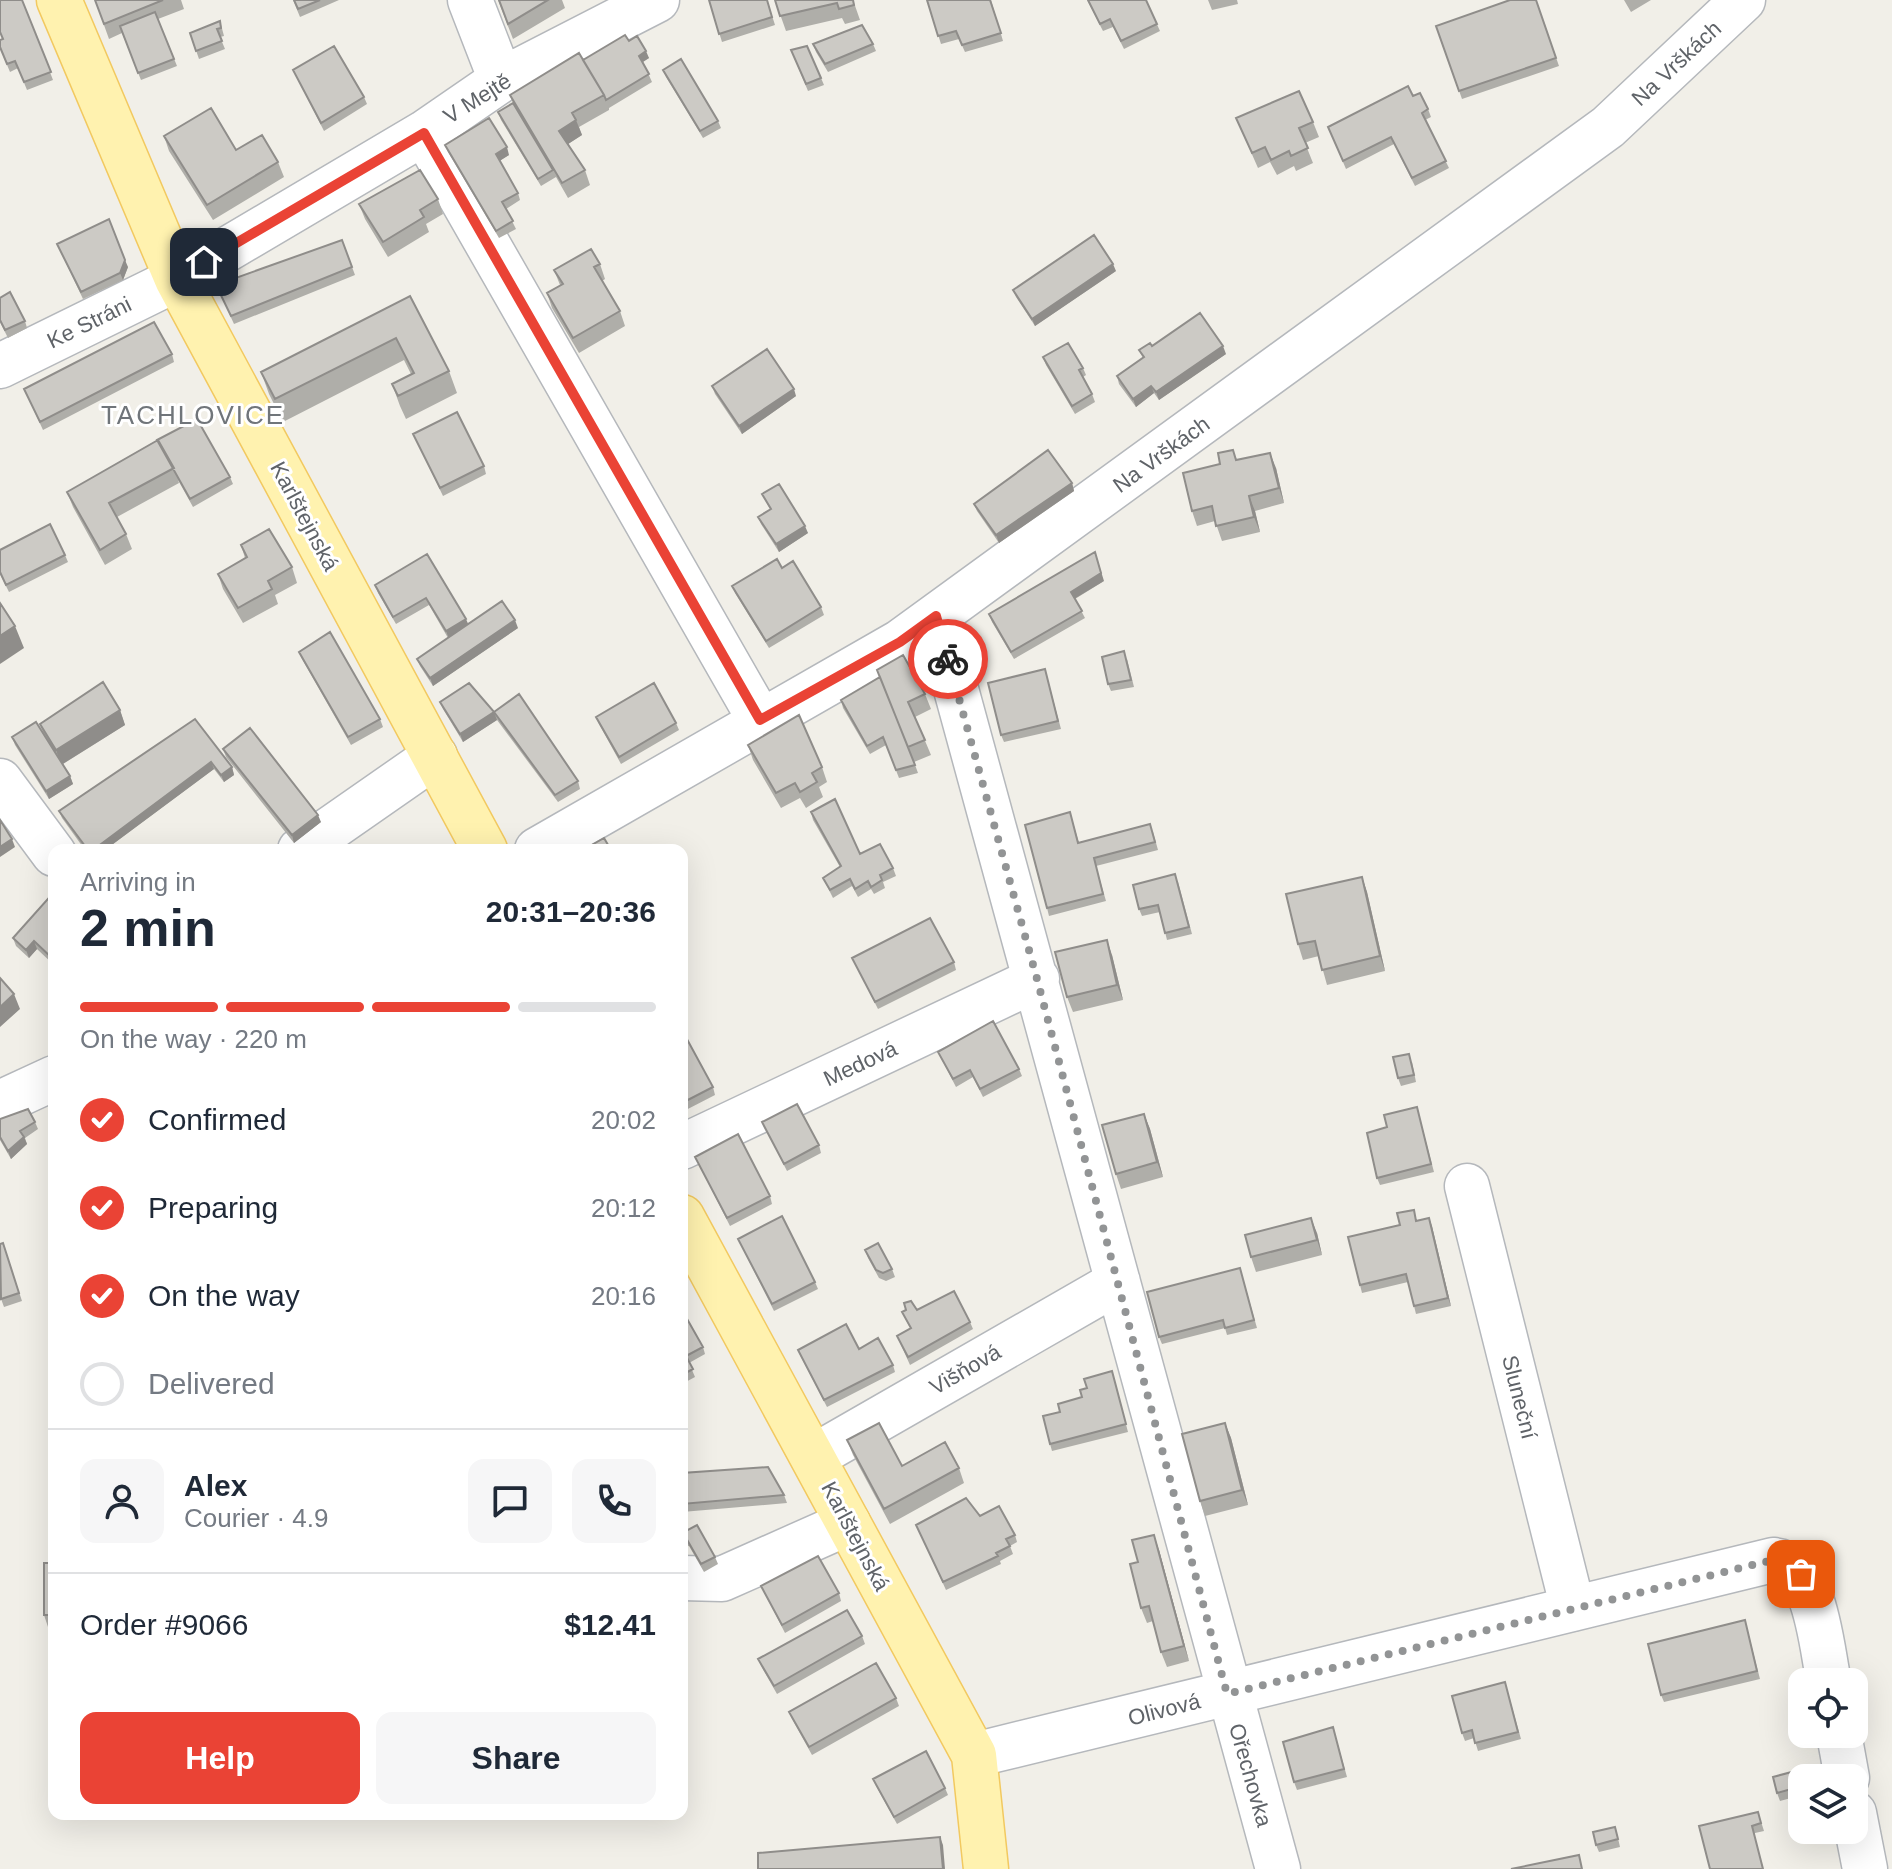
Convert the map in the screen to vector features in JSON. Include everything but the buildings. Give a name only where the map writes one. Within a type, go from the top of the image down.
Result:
[{"type":"main road","name":"Karlštejnská","points":[[59,0],[177,279],[482,844]]},
{"type":"main road","name":"Karlštejnská","points":[[688,1239],[813,1457],[974,1755],[986,1869]]},
{"type":"street","points":[[470,0],[501,80]]},
{"type":"street","name":"V Mejtě","points":[[177,279],[424,133],[501,80],[657,0]]},
{"type":"street","name":"Na Vrškách","points":[[547,844],[900,642],[1608,127],[1743,0]]},
{"type":"street","points":[[424,133],[760,720]]},
{"type":"street","name":"Ke Stráni","points":[[0,366],[177,279]]},
{"type":"street","name":"Ořechovka","points":[[936,616],[1037,979],[1227,1694],[1278,1869]]},
{"type":"street","points":[[309,844],[435,756]]},
{"type":"street","points":[[0,781],[48,846]]},
{"type":"street","name":"Medová","points":[[688,1144],[1037,979]]},
{"type":"street","points":[[0,1103],[48,1081]]},
{"type":"street","name":"Sluneční","points":[[1467,1186],[1573,1609]]},
{"type":"street","name":"Višňová","points":[[813,1457],[1118,1282]]},
{"type":"street","points":[[688,1578],[722,1579],[848,1523]]},
{"type":"street","name":"Olivová","points":[[974,1755],[1773,1560],[1787,1561],[1801,1574],[1813,1605],[1826,1668]]},
{"type":"street","points":[[1860,1844],[1865,1869]]},
{"type":"way so far","points":[[948,659],[1037,979],[1227,1694],[1773,1560],[1787,1561],[1801,1574]]},
{"type":"district","name":"TACHLOVICE","points":[[193,415]]},
{"type":"route","points":[[204,262],[424,133],[760,720],[900,642],[936,616],[948,659]]}]
